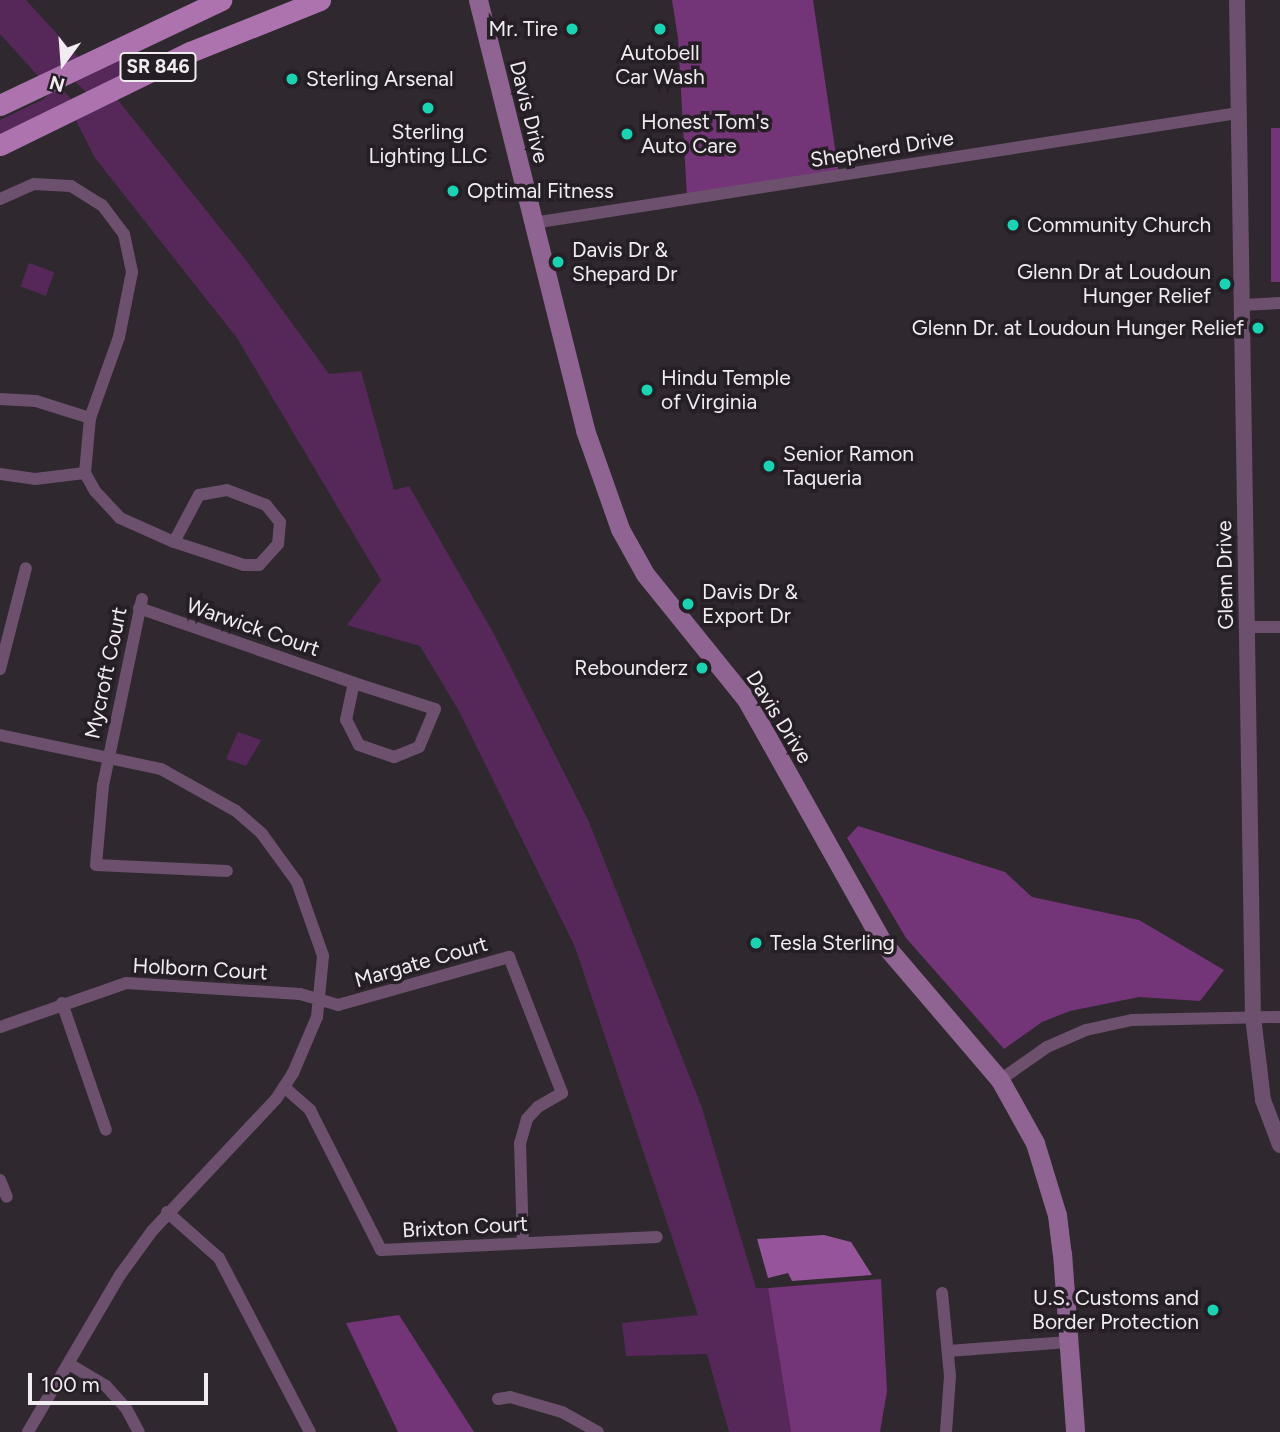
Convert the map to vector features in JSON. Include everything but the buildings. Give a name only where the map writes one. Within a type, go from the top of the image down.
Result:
[{"type":"main road","name":"SR 846","points":[[0,105],[222,0]]},
{"type":"main road","name":"SR 846","points":[[0,145],[190,52],[320,0]]},
{"type":"main road","name":"Davis Drive","points":[[478,0],[593,458],[632,553],[746,699],[883,943],[1000,1080],[1035,1143],[1048,1180],[1062,1253],[1075,1432]]},
{"type":"street","name":"Glenn Drive","points":[[1237,0],[1252,1017],[1263,1100],[1280,1145]]},
{"type":"street","name":"Shepherd Drive","points":[[533,223],[1238,113]]},
{"type":"street","points":[[0,199],[34,184],[71,186],[102,205],[129,244],[132,272],[119,337],[90,418],[85,473],[107,506],[120,517],[174,542],[244,565],[259,565],[273,553],[281,528],[274,512],[253,498],[211,489],[192,503],[174,542]]},
{"type":"street","points":[[1242,304],[1280,303]]},
{"type":"street","points":[[0,399],[36,401],[90,418]]},
{"type":"street","points":[[0,474],[35,479],[85,473]]},
{"type":"street","points":[[0,669],[26,568]]},
{"type":"street","name":"Warwick Court","points":[[140,603],[354,683],[435,709],[419,747],[394,757],[359,745],[346,720],[354,683]]},
{"type":"street","name":"Mycroft Court","points":[[140,603],[108,755],[96,865],[227,871]]},
{"type":"street","points":[[1247,627],[1280,627]]},
{"type":"street","points":[[0,735],[108,755],[185,779],[236,811],[262,834],[282,859],[310,909],[323,956],[321,1000],[310,1040],[284,1087],[167,1212],[120,1275],[27,1432]]},
{"type":"street","name":"Margate Court","points":[[321,1000],[338,1005],[509,957],[562,1093],[538,1107],[527,1119],[520,1143],[523,1244]]},
{"type":"street","name":"Holborn Court","points":[[0,1027],[62,1003],[126,983],[300,994],[321,1000]]},
{"type":"street","points":[[62,1003],[106,1130]]},
{"type":"street","points":[[1000,1080],[1047,1047],[1086,1030],[1132,1020],[1280,1017]]},
{"type":"street","name":"Brixton Court","points":[[284,1087],[310,1110],[381,1250],[657,1237]]},
{"type":"street","points":[[0,1180],[7,1197]]},
{"type":"street","points":[[167,1212],[219,1258],[310,1432]]},
{"type":"street","points":[[942,1293],[950,1401],[946,1432]]},
{"type":"street","points":[[948,1351],[1069,1342]]},
{"type":"street","points":[[69,1364],[106,1386],[126,1408],[139,1432]]},
{"type":"street","points":[[498,1399],[510,1396],[562,1412],[598,1432]]},
{"type":"shaded area","points":[[0,0],[26,0],[79,58],[39,77],[0,34]]},
{"type":"shaded area","points":[[672,0],[813,0],[839,175],[687,197],[678,38]]},
{"type":"shaded area","points":[[128,51],[136,69],[88,94],[72,79]]},
{"type":"shaded area","points":[[58,85],[72,100],[0,138],[0,120],[44,99]]},
{"type":"shaded area","points":[[110,90],[245,259],[329,374],[361,371],[394,490],[409,486],[495,636],[589,822],[702,1108],[756,1288],[768,1288],[791,1432],[729,1432],[707,1354],[626,1356],[622,1323],[698,1315],[575,947],[459,711],[420,646],[347,625],[381,580],[237,338],[95,158],[70,109]]},
{"type":"shaded area","points":[[1271,128],[1280,128],[1280,282],[1271,282]]},
{"type":"shaded area","points":[[29,263],[54,272],[46,296],[20,286]]},
{"type":"shaded area","points":[[238,732],[261,740],[246,766],[226,759]]},
{"type":"shaded area","points":[[858,826],[1005,872],[1032,897],[1139,920],[1224,970],[1200,1001],[1139,997],[1070,1011],[1042,1022],[1004,1049],[906,938],[847,838]]},
{"type":"shaded area","points":[[824,1235],[851,1242],[872,1275],[792,1281],[788,1273],[768,1278],[757,1239]]},
{"type":"shaded area","points":[[881,1279],[887,1391],[880,1432],[791,1432],[768,1288]]},
{"type":"shaded area","points":[[399,1315],[474,1432],[398,1432],[346,1323]]},
{"type":"place","name":"Mr. Tire","points":[[572,29]]},
{"type":"place","name":"Autobell Car Wash","points":[[660,29]]},
{"type":"place","name":"Sterling Arsenal","points":[[292,79]]},
{"type":"place","name":"Sterling Lighting LLC","points":[[428,108]]},
{"type":"place","name":"Honest Tom's Auto Care","points":[[627,134]]},
{"type":"place","name":"Optimal Fitness","points":[[453,191]]},
{"type":"place","name":"Community Church","points":[[1013,225]]},
{"type":"place","name":"Davis Dr & Shepard Dr","points":[[558,262]]},
{"type":"place","name":"Glenn Dr at Loudoun Hunger Relief","points":[[1225,284]]},
{"type":"place","name":"Glenn Dr. at Loudoun Hunger Relief","points":[[1258,328]]},
{"type":"place","name":"Hindu Temple of Virginia","points":[[647,390]]},
{"type":"place","name":"Senior Ramon Taqueria","points":[[769,466]]},
{"type":"place","name":"Davis Dr & Export Dr","points":[[688,604]]},
{"type":"place","name":"Rebounderz","points":[[702,668]]},
{"type":"place","name":"Tesla Sterling","points":[[756,943]]},
{"type":"place","name":"U.S. Customs and Border Protection","points":[[1213,1310]]}]
